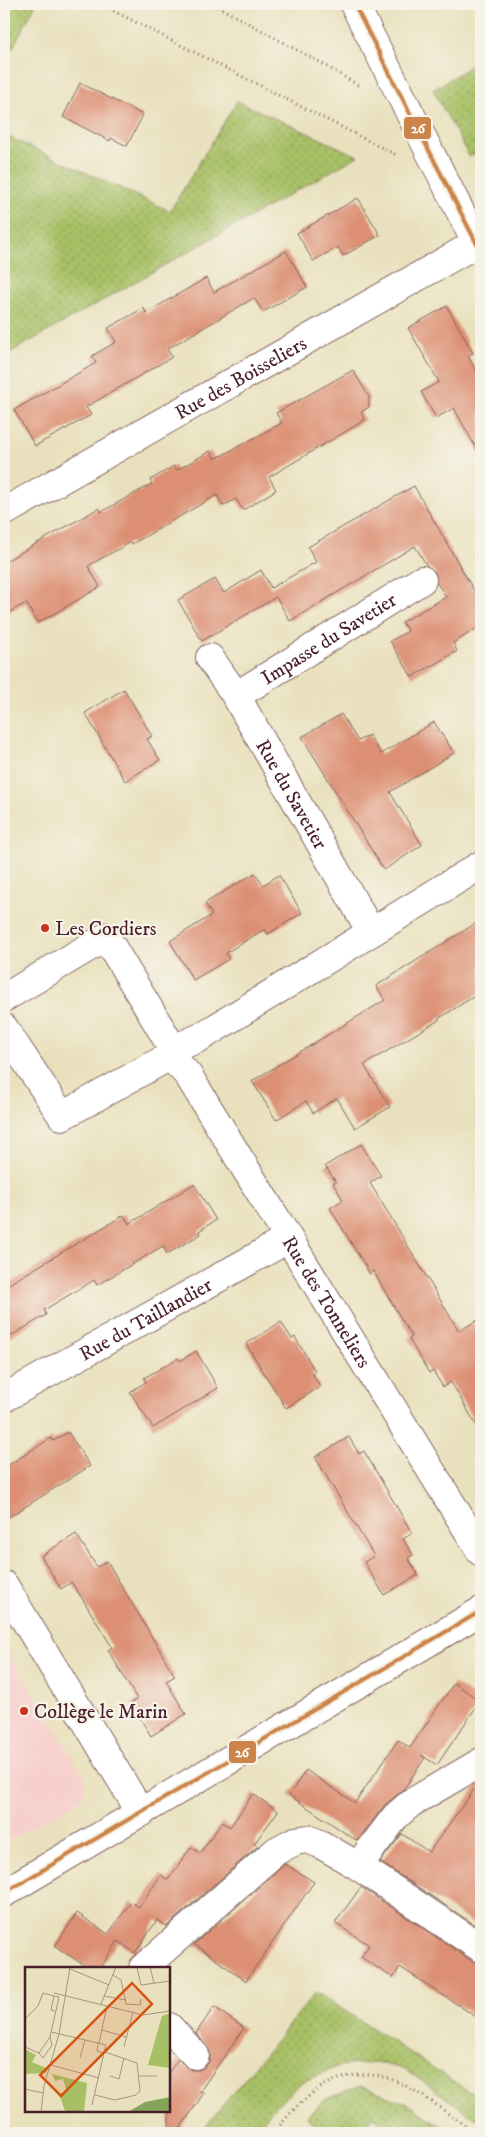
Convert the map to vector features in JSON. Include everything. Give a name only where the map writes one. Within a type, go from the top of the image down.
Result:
[{"type":"street","points":[[354,4],[479,248]]},
{"type":"street","name":"Rue des Boisseliers","points":[[4,512],[479,248]]},
{"type":"street","name":"Impasse du Savetier","points":[[236,696],[422,580]]},
{"type":"street","name":"Rue du Savetier","points":[[210,658],[236,696],[371,932]]},
{"type":"street","points":[[4,1028],[62,1116],[171,1052],[199,1038],[481,865]]},
{"type":"street","name":"Rue des Tonneliers","points":[[4,998],[106,937],[171,1052],[188,1075],[481,1552]]},
{"type":"street","name":"Rue du Taillandier","points":[[4,1398],[288,1239]]},
{"type":"street","points":[[4,1585],[141,1813]]},
{"type":"street","points":[[4,1893],[481,1611]]},
{"type":"street","points":[[358,1866],[396,1816],[411,1803],[481,1762]]},
{"type":"street","points":[[144,1967],[276,1851],[295,1841],[308,1839],[358,1866],[481,1948]]},
{"type":"street","points":[[170,2028],[194,2055]]},
{"type":"path","points":[[100,4],[404,160]]},
{"type":"path","points":[[213,4],[321,62],[364,89]]},
{"type":"path","points":[[274,2133],[288,2114],[312,2092],[351,2076],[374,2076],[408,2087],[475,2133]]},
{"type":"shaded area","name":"Collège le Marin","points":[[4,1645],[85,1778],[83,1798],[4,1843]]},
{"type":"green space","points":[[4,4],[36,4],[4,64]]},
{"type":"green space","points":[[481,59],[481,152],[469,156],[433,90]]},
{"type":"green space","points":[[237,101],[358,156],[4,356],[4,135],[170,211]]},
{"type":"green space","points":[[316,1992],[481,2099],[481,2122],[406,2070],[376,2062],[339,2066],[302,2082],[275,2106],[254,2133],[200,2133]]},
{"type":"green space","points":[[360,2086],[408,2104],[452,2133],[398,2133],[374,2117],[359,2133],[330,2133],[306,2117],[326,2099]]},
{"type":"building","points":[[80,83],[143,115],[127,146],[111,138],[110,141],[63,117]]},
{"type":"building","points":[[358,198],[380,235],[343,256],[338,247],[313,261],[297,233]]},
{"type":"building","points":[[286,251],[307,287],[263,312],[254,298],[167,349],[172,357],[86,407],[91,415],[35,446],[14,410],[96,363],[92,356],[116,342],[108,328],[144,308],[146,313],[206,278],[214,292]]},
{"type":"building","points":[[447,306],[473,353],[468,356],[481,379],[481,457],[454,408],[436,418],[421,392],[439,382],[408,328]]},
{"type":"building","points":[[353,370],[369,397],[369,407],[361,412],[365,420],[269,477],[276,490],[243,510],[236,499],[223,506],[217,495],[132,544],[131,542],[88,566],[100,587],[38,623],[26,603],[4,615],[4,562],[99,508],[101,512],[152,484],[150,480],[174,466],[177,470],[210,451],[215,459],[282,423],[276,413]]},
{"type":"building","points":[[414,486],[481,603],[481,626],[453,643],[457,651],[412,677],[390,641],[408,631],[402,622],[446,597],[437,583],[435,572],[427,566],[415,546],[290,621],[276,597],[202,641],[178,600],[215,579],[224,593],[261,570],[271,588],[316,562],[308,547]]},
{"type":"building","points":[[124,689],[152,736],[147,739],[160,760],[125,781],[85,713]]},
{"type":"building","points":[[341,714],[358,741],[369,735],[381,754],[434,722],[454,753],[390,792],[422,845],[384,870],[302,737]]},
{"type":"building","points":[[255,873],[263,885],[279,875],[302,913],[268,934],[265,929],[245,941],[226,953],[229,959],[193,980],[170,941],[212,915],[205,903]]},
{"type":"building","points":[[481,920],[481,992],[439,1020],[364,1065],[390,1107],[355,1128],[337,1098],[313,1113],[306,1101],[276,1120],[252,1081],[385,1000],[376,986]]},
{"type":"building","points":[[361,1144],[381,1176],[370,1183],[459,1331],[481,1318],[481,1433],[451,1382],[443,1387],[433,1371],[429,1373],[409,1339],[412,1337],[373,1271],[370,1274],[330,1208],[343,1200],[333,1183],[336,1182],[325,1166]]},
{"type":"building","points":[[194,1184],[216,1220],[199,1231],[201,1234],[167,1254],[163,1246],[97,1285],[94,1280],[44,1310],[46,1315],[4,1340],[4,1287],[124,1215],[129,1224]]},
{"type":"building","points":[[281,1322],[292,1339],[295,1337],[315,1371],[312,1373],[320,1387],[286,1408],[246,1344]]},
{"type":"building","points":[[196,1351],[218,1388],[153,1428],[130,1392],[146,1382],[144,1378],[178,1358],[180,1361]]},
{"type":"building","points":[[68,1432],[90,1466],[4,1520],[4,1468],[51,1438],[53,1441]]},
{"type":"building","points":[[349,1437],[359,1454],[364,1451],[412,1533],[403,1539],[413,1555],[408,1558],[418,1575],[384,1595],[364,1562],[374,1556],[315,1457]]},
{"type":"building","points":[[76,1534],[97,1567],[107,1561],[175,1676],[166,1681],[186,1714],[151,1736],[131,1703],[137,1699],[108,1650],[112,1647],[71,1582],[61,1589],[41,1556]]},
{"type":"building","points":[[454,1683],[480,1701],[437,1765],[421,1755],[425,1758],[403,1790],[384,1806],[357,1841],[289,1795],[306,1770],[355,1803],[398,1740],[410,1748]]},
{"type":"building","points":[[481,1780],[481,1929],[380,1862],[402,1834],[429,1852]]},
{"type":"building","points":[[253,1794],[278,1811],[254,1844],[258,1846],[167,1926],[157,1920],[135,1953],[118,1941],[101,1967],[86,1967],[55,1946],[77,1913],[108,1934],[131,1902],[139,1907],[161,1875],[168,1880],[191,1847],[200,1853],[222,1822],[230,1827]]},
{"type":"building","points":[[285,1864],[314,1882],[246,1981],[194,1944]]},
{"type":"building","points":[[361,1887],[472,1961],[481,1963],[481,2020],[400,1967],[393,1978],[361,1957],[369,1945],[335,1923]]},
{"type":"building","points":[[214,2007],[244,2028],[200,2091],[204,2093],[177,2133],[169,2133],[170,2071],[178,2059],[191,2070],[199,2070],[206,2066],[210,2059],[210,2051],[196,2033]]},
{"type":"transit line","name":"26","points":[[354,4],[481,252]]},
{"type":"transit line","name":"26","points":[[4,1893],[481,1611]]},
{"type":"place","name":"Les Cordiers","points":[[45,928]]},
{"type":"place","name":"Collège le Marin","points":[[24,1711]]}]
